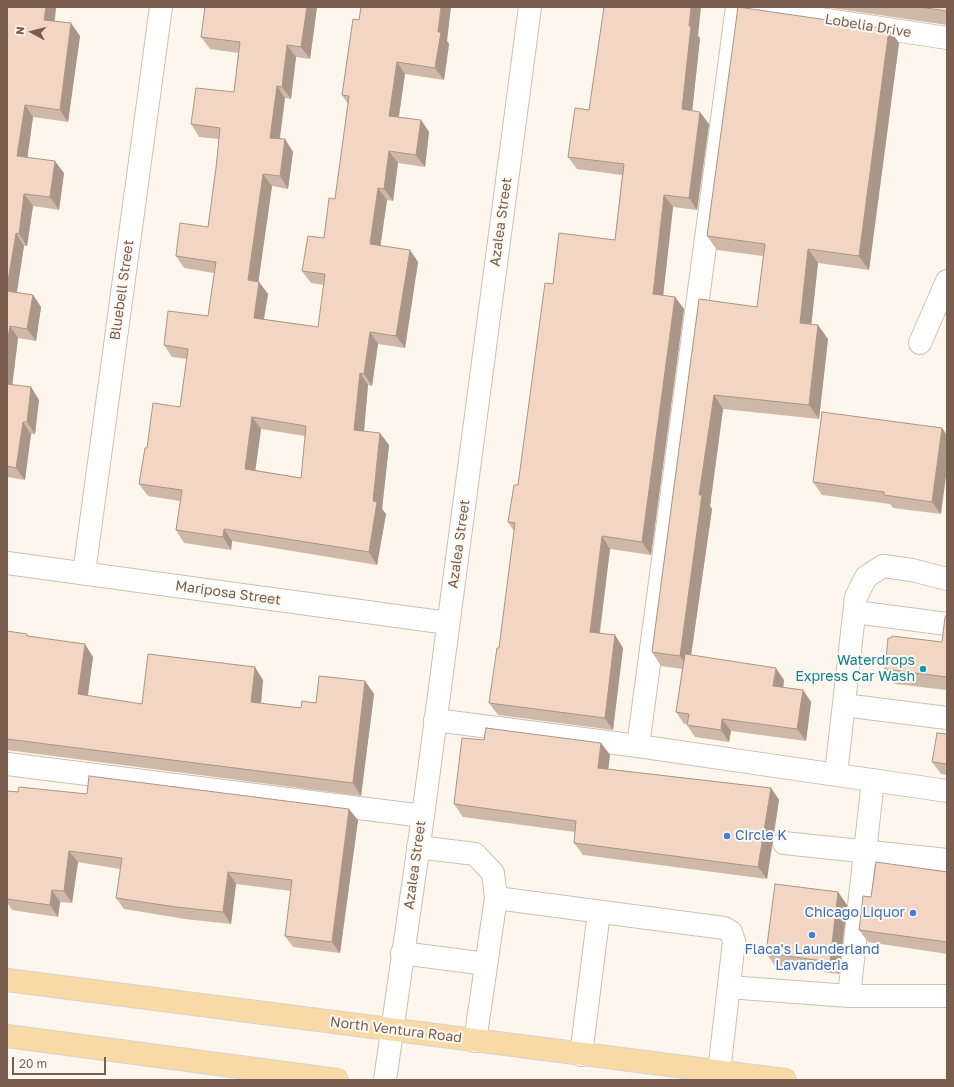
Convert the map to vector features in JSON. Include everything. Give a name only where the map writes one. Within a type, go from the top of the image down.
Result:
[{"type":"main road","name":"North Ventura Road","points":[[7,980],[581,1055],[785,1080]]},
{"type":"main road","points":[[7,1036],[337,1080]]},
{"type":"street","name":"Bluebell Street","points":[[84,573],[161,7]]},
{"type":"street","name":"Azalea Street","points":[[386,1080],[402,953],[423,816],[530,7]]},
{"type":"street","points":[[638,746],[737,7]]},
{"type":"street","name":"Lobelia Drive","points":[[741,7],[947,38]]},
{"type":"street","points":[[920,343],[947,281]]},
{"type":"street","name":"Mariposa Street","points":[[7,563],[448,623]]},
{"type":"street","points":[[836,774],[856,597],[866,577],[883,566],[912,570],[947,579]]},
{"type":"street","points":[[854,612],[947,624]]},
{"type":"street","points":[[844,705],[947,718]]},
{"type":"street","points":[[435,720],[638,746],[947,790]]},
{"type":"street","points":[[7,764],[423,816]]},
{"type":"street","points":[[849,996],[873,780]]},
{"type":"street","points":[[784,843],[947,860]]},
{"type":"street","points":[[418,847],[475,854],[493,873],[496,898],[475,1041]]},
{"type":"street","points":[[496,898],[724,928],[731,932],[734,941],[719,1072]]},
{"type":"street","points":[[581,1055],[599,912]]},
{"type":"street","points":[[402,953],[486,964]]},
{"type":"street","points":[[729,987],[849,996],[947,996]]},
{"type":"building","points":[[7,7],[46,7],[44,20],[71,23],[60,110],[25,105],[17,156],[55,161],[50,197],[24,194],[19,234],[16,233],[7,287]]},
{"type":"building","points":[[205,7],[307,7],[301,47],[287,45],[282,87],[277,86],[270,138],[285,139],[280,176],[263,174],[248,280],[259,282],[254,318],[318,327],[325,274],[302,271],[308,236],[324,238],[329,198],[335,199],[349,96],[342,95],[353,19],[359,20],[361,7],[441,7],[438,32],[441,32],[435,68],[397,62],[389,116],[421,120],[416,155],[389,151],[384,189],[378,188],[370,244],[410,250],[396,336],[370,332],[364,374],[360,373],[354,430],[380,433],[373,501],[377,502],[369,552],[224,529],[223,537],[176,530],[182,490],[139,484],[145,448],[147,448],[153,403],[180,407],[188,349],[164,345],[168,311],[208,316],[216,262],[176,256],[180,223],[208,227],[216,168],[220,128],[191,124],[196,88],[234,92],[240,42],[201,37]],"holes":[[[252,417],[306,426],[301,478],[245,469]]]},
{"type":"building","points":[[604,7],[691,7],[689,26],[691,26],[682,109],[700,112],[689,198],[664,195],[653,294],[675,297],[642,542],[602,536],[590,632],[615,635],[605,718],[489,703],[497,648],[499,648],[515,523],[508,522],[514,485],[518,485],[545,283],[553,284],[559,233],[615,240],[624,164],[568,157],[575,108],[589,110]]},
{"type":"building","points":[[738,7],[889,29],[859,256],[808,249],[800,323],[818,325],[809,405],[714,395],[699,495],[702,495],[680,656],[652,652],[699,299],[757,307],[765,244],[707,236]]},
{"type":"building","points":[[919,7],[947,7],[947,11]]},
{"type":"building","points":[[7,291],[33,295],[27,329],[10,326],[7,345]]},
{"type":"building","points":[[7,384],[31,387],[27,422],[23,422],[16,468],[7,466]]},
{"type":"building","points":[[822,412],[942,428],[932,502],[884,495],[884,492],[813,482]]},
{"type":"building","points":[[947,614],[947,677],[885,669],[888,638],[891,638],[892,636],[942,642],[945,617]]},
{"type":"building","points":[[7,631],[27,634],[27,636],[85,644],[78,694],[142,704],[148,654],[255,667],[251,702],[301,708],[302,701],[316,703],[319,676],[365,681],[353,783],[7,739]]},
{"type":"building","points":[[685,654],[776,668],[773,686],[803,690],[797,729],[722,719],[721,730],[687,725],[689,714],[676,712]]},
{"type":"building","points":[[486,728],[601,743],[598,768],[771,788],[758,867],[574,843],[576,821],[454,804],[462,738],[484,740]]},
{"type":"building","points":[[937,733],[947,734],[947,764],[932,762]]},
{"type":"building","points":[[89,776],[349,809],[332,942],[285,936],[292,880],[228,872],[223,912],[176,907],[116,898],[122,858],[69,851],[64,891],[52,890],[50,905],[7,899],[7,791],[18,792],[19,787],[87,794]]},
{"type":"building","name":"Chicago Liquor","points":[[876,862],[947,872],[947,942],[859,930],[863,896],[871,897]]},
{"type":"building","name":"Flaca's Launderland Lavanderia","points":[[775,884],[838,892],[830,962],[766,953]]},
{"type":"place","name":"Waterdrops Express Car Wash","points":[[923,669]]},
{"type":"place","name":"Circle K","points":[[727,836]]},
{"type":"place","name":"Chicago Liquor","points":[[913,913]]},
{"type":"place","name":"Flaca's Launderland Lavanderia","points":[[812,935]]}]
